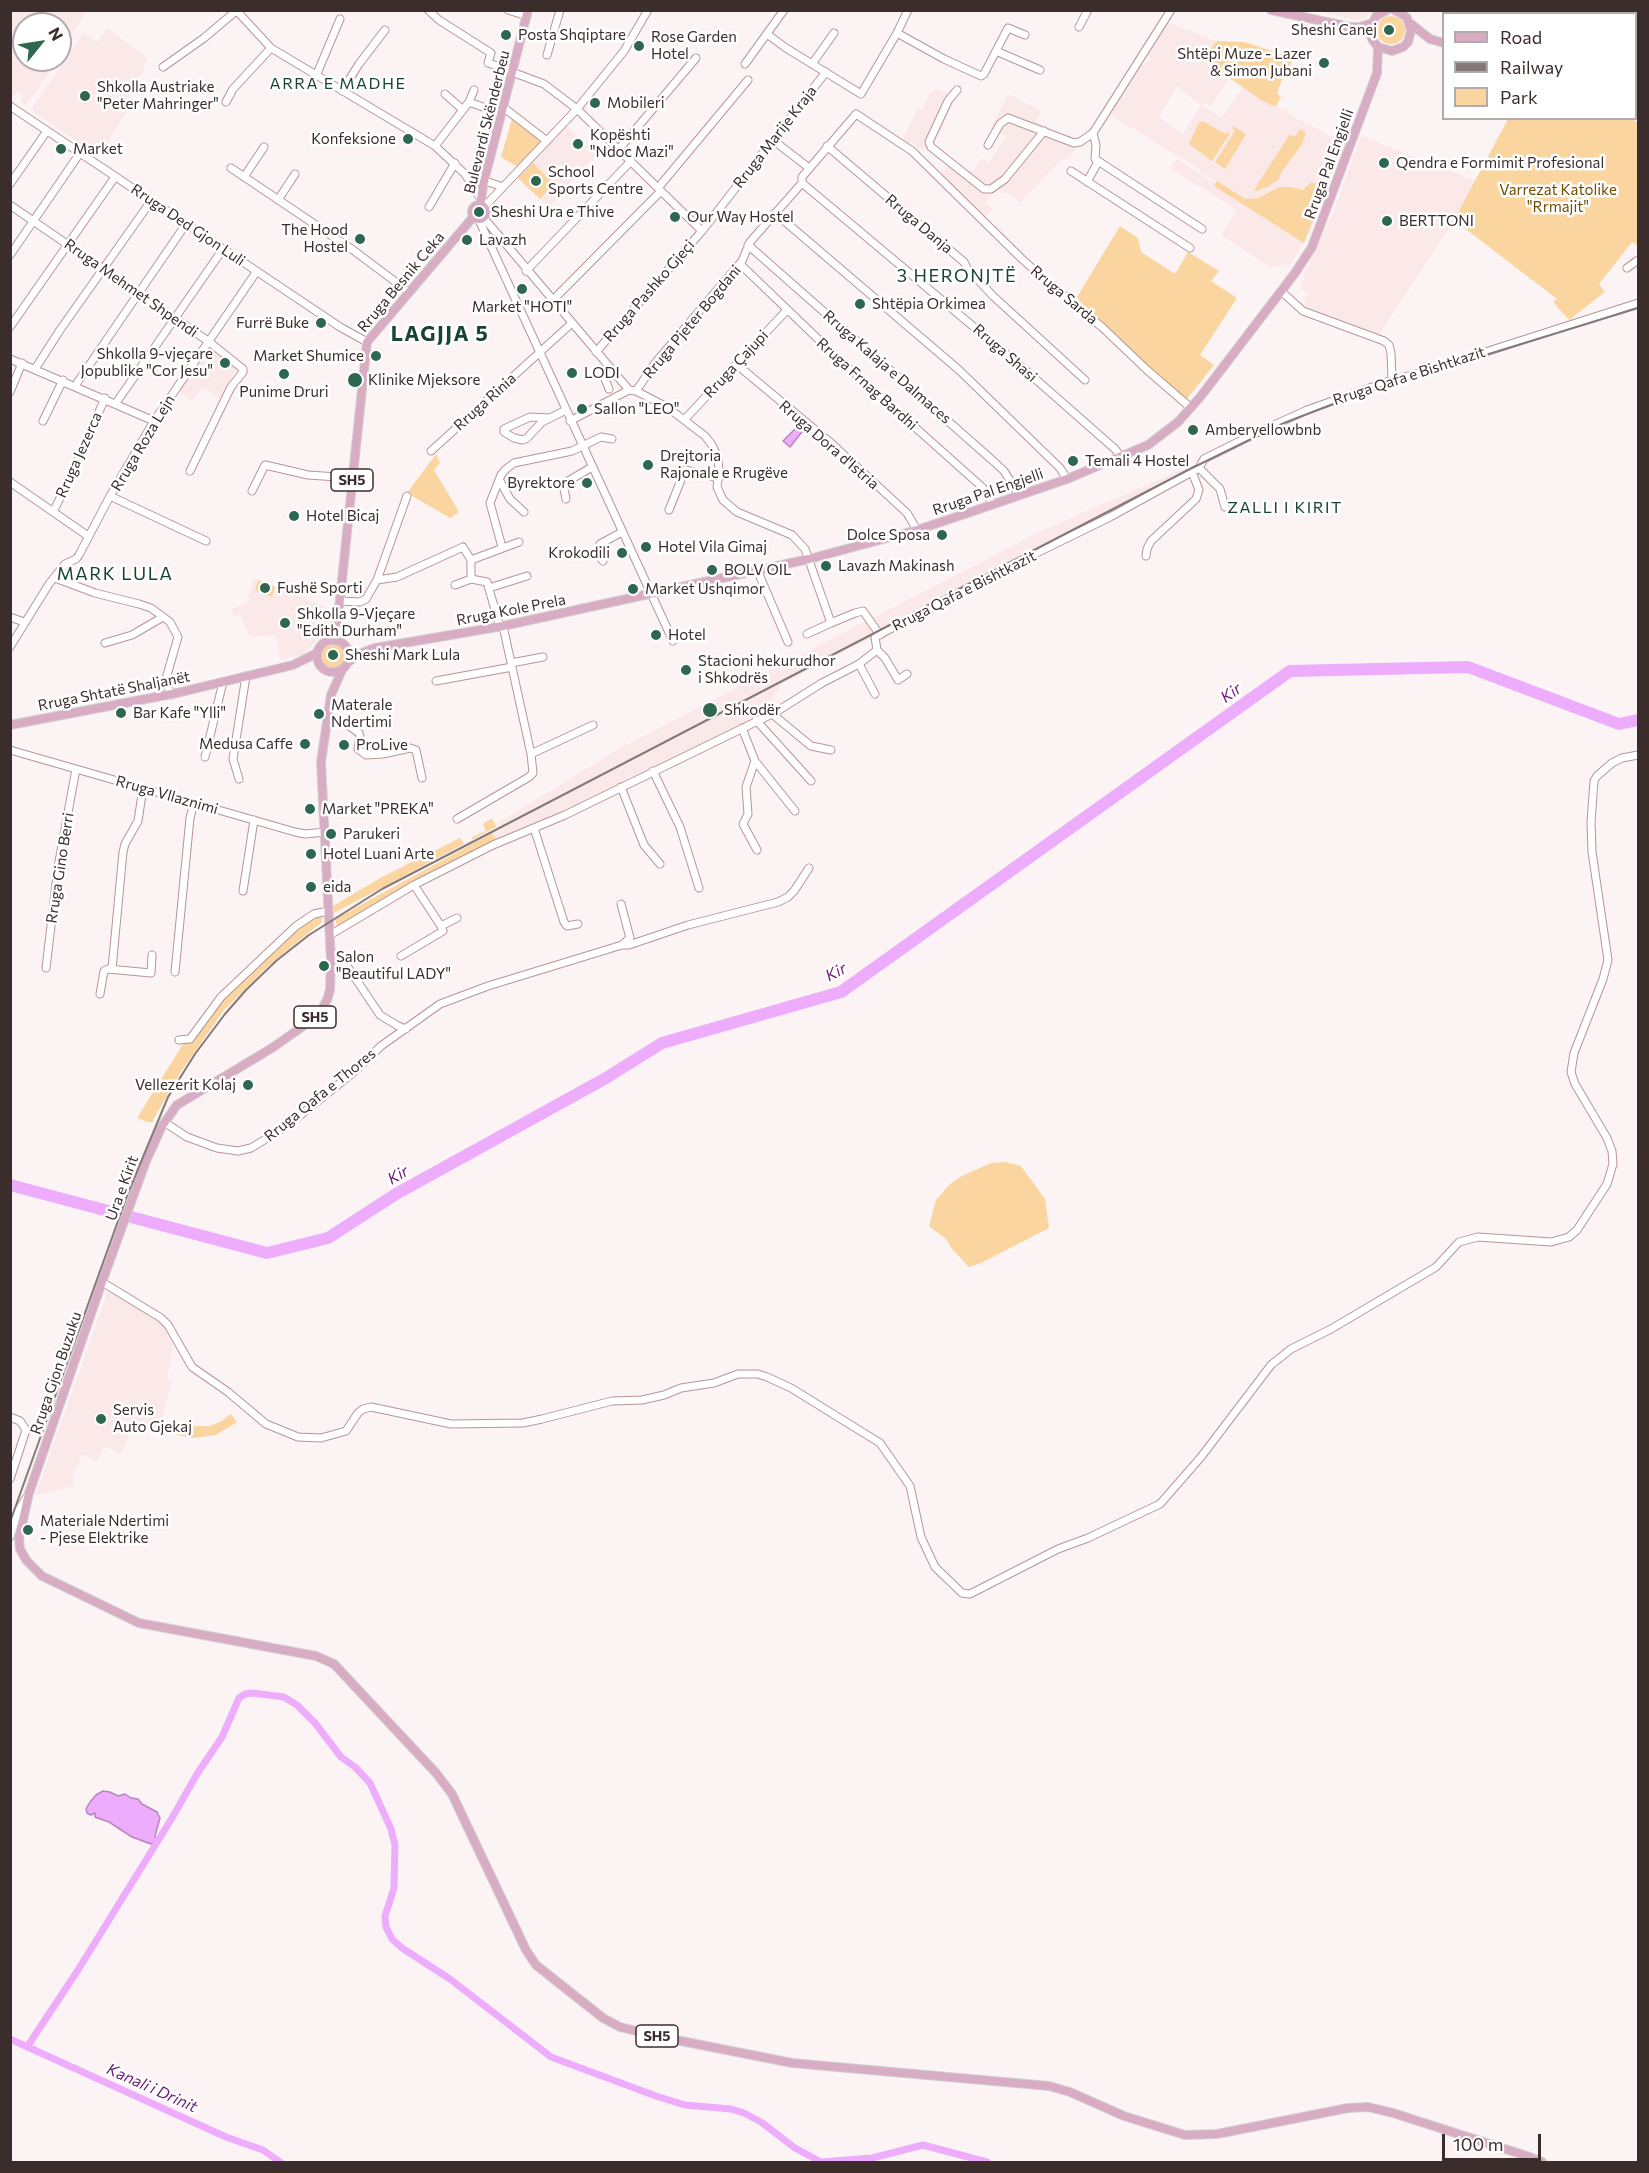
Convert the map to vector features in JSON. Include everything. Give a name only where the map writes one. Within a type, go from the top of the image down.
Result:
[{"type":"main road","points":[[1270,10],[1301,14],[1350,27],[1372,23],[1376,16],[1387,10]]},
{"type":"main road","points":[[1399,12],[1410,24],[1430,39],[1442,43]]},
{"type":"main road","name":"Bulevardi Skënderbeu","points":[[478,217],[485,212],[482,204],[484,181],[528,13]]},
{"type":"main road","name":"Rruga Pal Engjelli","points":[[1372,23],[1370,30],[1375,43],[1377,73]]},
{"type":"main road","points":[[1408,42],[1410,24]]},
{"type":"main road","points":[[1350,27],[1392,51],[1398,50],[1408,42],[1430,39]]},
{"type":"main road","name":"Rruga Pal Engjelli","points":[[651,594],[758,572],[917,530],[1067,479],[1148,445],[1164,434],[1191,408],[1295,273],[1312,247],[1377,73],[1392,51]]},
{"type":"main road","name":"Rruga Besnik Ceka","points":[[330,640],[338,618],[367,342],[478,217]]},
{"type":"main road","name":"Rruga Kole Prela","points":[[348,662],[375,648],[501,627],[651,594]]},
{"type":"main road","name":"Rruga Besnik Ceka","points":[[338,618],[344,645]]},
{"type":"main road","points":[[330,640],[344,645]]},
{"type":"main road","name":"SH5","points":[[330,640],[321,645],[317,653],[317,661],[331,677],[331,695]]},
{"type":"main road","name":"Rruga Kole Prela","points":[[344,645],[375,648]]},
{"type":"main road","name":"SH5","points":[[163,1124],[177,1105],[272,1047],[315,1016],[327,1000],[330,990],[331,952],[321,762],[331,695],[337,677],[348,662],[349,654],[344,645]]},
{"type":"main road","name":"Rruga Shtatë Shaljanët","points":[[10,725],[223,682],[293,665],[317,653]]},
{"type":"main road","name":"Rruga Shtatë Shaljanët","points":[[293,665],[325,670]]},
{"type":"main road","points":[[325,670],[342,670]]},
{"type":"main road","name":"Ura e Kirit","points":[[110,1261],[146,1161],[163,1124]]},
{"type":"main road","name":"Rruga Gjon Buzuku","points":[[29,1493],[110,1261]]},
{"type":"main road","name":"SH5","points":[[29,1493],[20,1532],[20,1549],[26,1560],[42,1576],[139,1623],[316,1656],[327,1659],[341,1670],[436,1773],[452,1794],[526,1950],[536,1965],[612,2024],[661,2037],[792,2063],[1049,2086],[1070,2092],[1124,2116],[1185,2135],[1217,2134],[1348,2108],[1368,2107],[1527,2156],[1542,2163]]},
{"type":"street","points":[[428,10],[439,20],[491,52],[488,63],[544,84],[577,109],[702,231]]},
{"type":"street","points":[[508,10],[528,13]]},
{"type":"street","points":[[547,55],[560,10]]},
{"type":"street","points":[[163,67],[204,38],[236,11],[271,48],[435,146],[465,174],[482,204],[503,187],[577,109],[624,51],[648,10]]},
{"type":"street","points":[[745,64],[784,10]]},
{"type":"street","points":[[767,34],[861,94],[908,10]]},
{"type":"street","points":[[1080,27],[1088,10]]},
{"type":"street","points":[[988,145],[1000,124],[1008,118],[1077,143],[1093,133],[1171,10]]},
{"type":"street","points":[[316,76],[340,19]]},
{"type":"street","points":[[897,33],[981,76],[1008,28],[1025,35]]},
{"type":"street","points":[[342,92],[359,64],[385,30]]},
{"type":"street","points":[[812,64],[834,33]]},
{"type":"street","points":[[226,102],[233,89],[271,48]]},
{"type":"street","points":[[996,51],[1040,70]]},
{"type":"street","points":[[620,149],[696,58]]},
{"type":"street","name":"Rruga Marije Kraja","points":[[702,231],[826,72]]},
{"type":"street","points":[[552,301],[660,189],[748,80]]},
{"type":"street","points":[[435,146],[469,102],[474,90]]},
{"type":"street","points":[[957,90],[948,101],[929,141],[931,147],[984,189],[991,189],[1005,179],[1044,131]]},
{"type":"street","points":[[445,94],[463,110]]},
{"type":"street","points":[[469,102],[502,110],[547,141]]},
{"type":"street","name":"Rruga Ded Gjon Luli","points":[[10,106],[340,327],[367,342]]},
{"type":"street","name":"Rruga Pjeter Bogdani","points":[[632,391],[740,264],[745,257],[748,245],[802,183],[802,177],[809,168],[856,114]]},
{"type":"street","name":"Rruga Sarda","points":[[856,114],[912,151],[1036,272],[1103,328],[1191,408]]},
{"type":"street","points":[[10,184],[47,131]]},
{"type":"street","points":[[1093,133],[1096,145],[1095,159],[1098,162],[1202,229]]},
{"type":"street","points":[[773,140],[809,168]]},
{"type":"street","name":"Rruga Danja","points":[[828,146],[964,262],[993,296],[1085,380]]},
{"type":"street","points":[[244,177],[264,147]]},
{"type":"street","points":[[10,255],[81,153]]},
{"type":"street","points":[[526,271],[631,161]]},
{"type":"street","points":[[1087,182],[1098,162]]},
{"type":"street","points":[[429,207],[455,164]]},
{"type":"street","points":[[231,168],[362,256],[409,292]]},
{"type":"street","points":[[1071,171],[1190,248]]},
{"type":"street","points":[[278,200],[295,174]]},
{"type":"street","points":[[465,174],[503,187]]},
{"type":"street","points":[[10,327],[115,177]]},
{"type":"street","name":"Rruga Shasi","points":[[802,183],[1024,369],[1116,449],[1121,457]]},
{"type":"street","points":[[35,369],[151,201]]},
{"type":"street","name":"Rruga Mehmet Shpendi","points":[[10,205],[208,341],[243,369],[231,387],[190,471]]},
{"type":"street","points":[[775,213],[959,370],[1060,468],[1067,479]]},
{"type":"street","points":[[478,217],[632,391],[667,407],[685,419],[712,445],[720,465],[717,488],[729,506],[747,517],[796,538],[805,549],[831,623]]},
{"type":"street","points":[[478,217],[673,641]]},
{"type":"street","points":[[75,386],[186,224]]},
{"type":"street","name":"Rruga Pashko Gjeçi","points":[[597,352],[702,231]]},
{"type":"street","name":"Rruga Kalaja e Dalmaces","points":[[748,245],[991,459],[1004,471],[1020,495]]},
{"type":"street","points":[[116,403],[223,249]]},
{"type":"street","points":[[1627,268],[1638,260]]},
{"type":"street","name":"Rruga Frnag Bardhi","points":[[740,264],[843,363],[982,488],[993,504]]},
{"type":"street","name":"Rruga Roza Lejn","points":[[10,647],[49,584],[68,561],[76,559],[154,421],[257,272]]},
{"type":"street","points":[[1281,291],[1303,311],[1384,341],[1389,345],[1392,380]]},
{"type":"street","name":"Rruga Qafa e Bishtkazit","points":[[877,650],[875,637],[1110,517],[1199,468],[1204,459],[1306,410],[1392,380],[1638,303]]},
{"type":"street","name":"Rruga Çajupi","points":[[685,419],[787,310]]},
{"type":"street","name":"Rruga Rinia","points":[[432,451],[572,323]]},
{"type":"street","points":[[10,359],[154,421]]},
{"type":"street","points":[[10,392],[22,363]]},
{"type":"street","name":"Rruga Dora d'Istria","points":[[736,364],[831,443],[907,513],[917,530]]},
{"type":"street","points":[[609,389],[605,379],[610,368]]},
{"type":"street","points":[[43,421],[63,380]]},
{"type":"street","points":[[570,421],[632,391]]},
{"type":"street","name":"Rruga Jezerca","points":[[53,512],[105,398]]},
{"type":"street","points":[[550,418],[530,417],[504,429],[504,432],[523,440],[542,422],[550,418],[566,410]]},
{"type":"street","points":[[502,547],[490,503],[506,469],[514,463],[563,453],[601,437],[612,439]]},
{"type":"street","points":[[252,491],[265,465],[308,475],[352,478]]},
{"type":"street","points":[[566,499],[563,484],[592,467]]},
{"type":"street","points":[[1199,468],[1220,489],[1225,507]]},
{"type":"street","points":[[669,510],[685,470],[718,478]]},
{"type":"street","points":[[1146,556],[1151,541],[1196,499],[1199,490],[1192,472]]},
{"type":"street","points":[[500,481],[510,499],[524,512]]},
{"type":"street","points":[[10,482],[88,536]]},
{"type":"street","name":"Rruga Roza Lejn","points":[[110,496],[206,541]]},
{"type":"street","points":[[340,601],[363,601],[377,580],[407,496]]},
{"type":"street","points":[[603,561],[599,556],[600,544],[622,532]]},
{"type":"street","points":[[471,560],[519,542]]},
{"type":"street","points":[[377,580],[397,577],[459,547],[466,549],[471,560],[471,579]]},
{"type":"street","points":[[758,572],[788,642]]},
{"type":"street","points":[[489,588],[527,576]]},
{"type":"street","points":[[55,579],[95,593],[139,604],[170,622],[178,637],[167,675],[167,684],[171,694]]},
{"type":"street","points":[[455,585],[471,579],[487,582],[512,665],[533,769],[530,777],[457,819]]},
{"type":"street","points":[[807,634],[863,611],[880,635]]},
{"type":"street","points":[[10,617],[24,622]]},
{"type":"street","points":[[105,643],[132,635],[163,617]]},
{"type":"street","points":[[330,935],[414,885],[493,844],[534,828],[771,713],[860,664],[877,650],[885,658],[898,680],[907,674]]},
{"type":"street","points":[[436,681],[543,657]]},
{"type":"street","points":[[860,664],[875,694]]},
{"type":"street","points":[[239,779],[233,759],[246,676]]},
{"type":"street","points":[[206,757],[223,682]]},
{"type":"street","points":[[771,713],[811,746],[831,750]]},
{"type":"street","points":[[327,718],[348,725],[358,733],[360,736],[358,749],[366,755],[410,748],[416,750],[422,778]]},
{"type":"street","points":[[756,720],[811,781]]},
{"type":"street","points":[[531,754],[593,725]]},
{"type":"street","points":[[742,728],[755,761],[795,811]]},
{"type":"street","name":"Rruga Vllaznimi","points":[[10,750],[305,834],[325,832]]},
{"type":"street","points":[[102,1282],[161,1318],[168,1325],[192,1367],[238,1399],[266,1424],[298,1437],[321,1438],[346,1431],[358,1413],[371,1407],[437,1422],[523,1423],[612,1401],[653,1398],[681,1388],[714,1383],[738,1374],[758,1374],[767,1377],[790,1388],[880,1443],[910,1486],[921,1537],[934,1567],[962,1593],[970,1594],[1058,1550],[1160,1504],[1201,1457],[1271,1365],[1291,1349],[1344,1322],[1436,1267],[1460,1242],[1478,1237],[1551,1242],[1569,1237],[1577,1230],[1607,1184],[1613,1164],[1612,1151],[1607,1138],[1575,1084],[1571,1072],[1574,1053],[1603,979],[1608,960],[1592,852],[1591,822],[1594,781],[1611,763],[1638,754]]},
{"type":"street","points":[[755,761],[746,787],[748,814],[743,824],[757,850]]},
{"type":"street","name":"Rruga Gino Berri","points":[[46,968],[58,867],[70,811],[75,769]]},
{"type":"street","points":[[653,771],[680,827],[699,888]]},
{"type":"street","points":[[621,787],[644,845],[660,864]]},
{"type":"street","points":[[112,969],[123,852],[138,821],[143,788]]},
{"type":"street","points":[[175,972],[190,818],[194,803]]},
{"type":"street","points":[[243,891],[254,820]]},
{"type":"street","points":[[534,828],[564,922],[567,926],[578,924]]},
{"type":"street","name":"Rruga Qafa e Thores","points":[[163,1124],[187,1137],[217,1148],[238,1151],[251,1148],[287,1126],[355,1071],[381,1046],[449,999],[708,919],[784,899],[794,891],[809,868]]},
{"type":"street","points":[[401,956],[442,931],[414,885]]},
{"type":"street","points":[[621,904],[630,938],[622,945]]},
{"type":"street","points":[[179,1040],[190,1040],[221,997],[296,926],[314,914],[328,912]]},
{"type":"street","points":[[441,926],[457,918]]},
{"type":"street","points":[[331,952],[343,960],[376,1011],[389,1021],[406,1029]]},
{"type":"street","points":[[100,994],[104,971],[112,969],[151,974],[152,955]]},
{"type":"street","points":[[10,1417],[20,1421],[26,1431],[10,1479]]},
{"type":"street","points":[[10,1538],[18,1511],[29,1493]]},
{"type":"shaded area","points":[[10,11],[87,11],[72,34],[72,12],[12,12],[12,72],[49,72],[26,105],[20,102],[24,96],[17,91],[13,97],[11,95]]},
{"type":"shaded area","points":[[1318,11],[1373,11],[1363,19],[1356,20]]},
{"type":"shaded area","points":[[1167,22],[1216,41],[1205,60],[1229,78],[1211,106],[1204,102],[1202,105],[1222,118],[1243,87],[1283,110],[1285,108],[1287,112],[1342,144],[1313,225],[1289,267],[1284,264],[1271,268],[1221,235],[1237,210],[1170,168],[1177,159],[1214,183],[1216,182],[1111,115],[1140,66],[1148,62],[1150,58],[1146,54]],"holes":[[[1177,86],[1201,105],[1183,134],[1159,117]]]},
{"type":"shaded area","name":"Shkolla Austriake \"Peter Mahringer\"","points":[[107,28],[149,59],[142,66],[145,70],[125,92],[133,101],[99,156],[31,110],[57,72],[72,72],[72,49],[83,33],[97,42]]},
{"type":"shaded area","points":[[963,83],[934,143],[937,150],[968,171],[973,171],[982,158],[989,163],[1006,136],[999,133],[990,149],[987,147],[994,132],[990,130],[1008,94],[1041,110],[1036,122],[1075,141],[1086,133],[1085,138],[1088,140],[1077,147],[1066,160],[1063,158],[1020,203],[1008,192],[1004,194],[998,189],[986,202],[993,209],[983,219],[939,176],[949,164],[925,148],[922,150],[917,147],[912,141],[905,144],[903,142],[918,108],[922,110],[931,91],[933,92],[935,88],[946,93]]},
{"type":"shaded area","points":[[566,125],[596,155],[548,208],[517,177]]},
{"type":"shaded area","points":[[1361,136],[1476,181],[1454,220],[1379,335],[1303,307],[1308,292],[1300,289],[1304,279],[1302,278],[1332,216]]},
{"type":"shaded area","points":[[209,346],[238,367],[221,400],[202,387],[192,401],[178,391]]},
{"type":"shaded area","points":[[800,424],[805,428],[790,447],[783,441]]},
{"type":"shaded area","points":[[1192,465],[1194,470],[782,684],[762,713],[745,724],[629,778],[596,797],[497,840],[493,833],[500,830],[496,824],[622,747],[1039,532]]},
{"type":"shaded area","name":"Shkolla 9-Vjeçare \"Edith Durham\"","points":[[254,578],[328,608],[327,630],[302,655],[280,660],[276,635],[250,637],[240,614],[234,616],[231,609],[252,600],[248,596]]},
{"type":"shaded area","points":[[108,1291],[162,1323],[173,1346],[167,1380],[172,1382],[158,1433],[133,1425],[121,1454],[104,1446],[97,1461],[82,1454],[73,1476],[73,1486],[35,1496]]},
{"type":"shaded area","points":[[103,1791],[118,1796],[125,1794],[138,1799],[142,1804],[157,1812],[160,1818],[155,1836],[157,1840],[151,1844],[132,1837],[109,1822],[95,1817],[95,1813],[91,1815],[87,1813],[86,1809],[90,1802]]},
{"type":"green space","points":[[1391,16],[1401,20],[1405,30],[1401,40],[1391,44],[1381,40],[1377,30],[1381,20]]},
{"type":"green space","points":[[1216,41],[1244,42],[1293,60],[1281,82],[1277,94],[1281,96],[1276,107],[1261,100],[1204,60]]},
{"type":"green space","points":[[512,119],[542,141],[518,167],[501,157]]},
{"type":"green space","name":"Varrezat Katolike \"Rrmajit\"","points":[[1507,120],[1633,120],[1638,122],[1638,244],[1632,242],[1599,284],[1605,292],[1569,320],[1553,302],[1557,299],[1454,220]]},
{"type":"green space","points":[[1202,121],[1226,134],[1230,133],[1212,161],[1189,144],[1198,124]]},
{"type":"green space","points":[[1233,126],[1246,134],[1225,169],[1215,162],[1235,131]]},
{"type":"green space","points":[[1300,129],[1306,133],[1302,144],[1278,180],[1267,187],[1254,190],[1290,134],[1295,137]]},
{"type":"green space","name":"School Sports Centre","points":[[533,163],[554,184],[540,199],[518,178]]},
{"type":"green space","points":[[1217,181],[1245,199],[1258,198],[1279,187],[1303,190],[1310,183],[1328,184],[1304,243],[1214,186]]},
{"type":"green space","points":[[1120,226],[1138,238],[1141,252],[1175,274],[1188,252],[1219,271],[1211,281],[1237,298],[1200,355],[1214,365],[1187,399],[1177,394],[1085,309],[1077,297]]},
{"type":"green space","points":[[436,454],[440,463],[434,470],[459,512],[450,518],[407,493]]},
{"type":"green space","name":"Fushë Sporti","points":[[258,580],[275,587],[272,597],[255,590]]},
{"type":"green space","points":[[333,644],[341,648],[345,656],[341,664],[333,668],[325,664],[321,656],[325,648]]},
{"type":"green space","points":[[492,818],[496,827],[472,840],[472,837],[486,831],[483,824]]},
{"type":"green space","points":[[492,833],[497,840],[401,889],[337,926],[335,919]]},
{"type":"green space","points":[[460,838],[464,844],[334,913],[333,906],[382,877]]},
{"type":"green space","points":[[322,914],[322,922],[268,966],[224,1010],[180,1073],[152,1122],[137,1118],[185,1041],[226,995],[309,919]]},
{"type":"green space","points":[[1006,1162],[1021,1166],[1045,1199],[1049,1228],[969,1267],[946,1239],[929,1226],[936,1200],[950,1184],[962,1176],[991,1163]]},
{"type":"green space","points":[[231,1414],[237,1422],[216,1435],[192,1438],[176,1435],[179,1423],[189,1426],[209,1426]]},
{"type":"waterway","name":"Kir","points":[[10,1185],[267,1253],[328,1238],[396,1194],[606,1078],[662,1043],[841,992],[1290,671],[1468,667],[1619,724],[1638,720]]},
{"type":"waterway","points":[[27,2047],[78,1970],[197,1774],[222,1737],[239,1698],[253,1693],[284,1697],[297,1705],[315,1723],[341,1757],[355,1767],[370,1783],[391,1829],[395,1845],[394,1888],[385,1916],[386,1927],[392,1939],[450,1979],[551,2057],[685,2105],[731,2109],[744,2113],[761,2122],[795,2148],[821,2162],[872,2158],[923,2145],[987,2162]]},
{"type":"waterway","name":"Kanali i Drinit","points":[[10,2039],[226,2137],[263,2150],[280,2162]]},
{"type":"railway","points":[[10,1522],[128,1193],[168,1097],[195,1054],[225,1014],[276,961],[309,935],[382,889],[1190,469],[1284,423],[1359,394],[1638,308]]},
{"type":"place","name":"Sheshi Canej","points":[[1389,30]]},
{"type":"place","name":"Posta Shqiptare","points":[[506,35]]},
{"type":"place","name":"Rose Garden Hotel","points":[[639,46]]},
{"type":"place","name":"Shtëpi Muze - Lazer & Simon Jubani","points":[[1324,63]]},
{"type":"place","name":"Shkolla Austriake \"Peter Mahringer\"","points":[[85,96]]},
{"type":"place","name":"Mobileri","points":[[595,103]]},
{"type":"place","name":"Konfeksione","points":[[408,139]]},
{"type":"place","name":"Kopështi \"Ndoc Mazi\"","points":[[578,144]]},
{"type":"place","name":"Market","points":[[61,149]]},
{"type":"place","name":"Qendra e Formimit Profesional","points":[[1384,163]]},
{"type":"place","name":"School Sports Centre","points":[[536,181]]},
{"type":"place","name":"Sheshi Ura e Thive","points":[[479,212]]},
{"type":"place","name":"Our Way Hostel","points":[[675,217]]},
{"type":"place","name":"BERTTONI","points":[[1387,221]]},
{"type":"place","name":"The Hood Hostel","points":[[360,239]]},
{"type":"place","name":"Lavazh","points":[[467,240]]},
{"type":"place","name":"Market \"HOTI\"","points":[[522,289]]},
{"type":"place","name":"Shtëpia Orkimea","points":[[860,304]]},
{"type":"place","name":"Furrë Buke","points":[[321,323]]},
{"type":"place","name":"Market Shumice","points":[[376,356]]},
{"type":"place","name":"Shkolla 9-vjeçare Jopublike \"Cor Jesu\"","points":[[225,363]]},
{"type":"place","name":"LODI","points":[[572,373]]},
{"type":"place","name":"Punime Druri","points":[[284,374]]},
{"type":"place","name":"Klinike Mjeksore","points":[[355,380]]},
{"type":"place","name":"Sallon \"LEO\"","points":[[582,409]]},
{"type":"place","name":"Amberyellowbnb","points":[[1193,430]]},
{"type":"place","name":"Temali 4 Hostel","points":[[1073,461]]},
{"type":"place","name":"Drejtoria Rajonale e Rrugëve","points":[[648,465]]},
{"type":"place","name":"Byrektore","points":[[587,483]]},
{"type":"place","name":"Hotel Bicaj","points":[[294,516]]},
{"type":"place","name":"Dolce Sposa","points":[[942,535]]},
{"type":"place","name":"Hotel Vila Gimaj","points":[[646,547]]},
{"type":"place","name":"Krokodili","points":[[622,553]]},
{"type":"place","name":"Lavazh Makinash","points":[[826,566]]},
{"type":"place","name":"BOLV OIL","points":[[712,570]]},
{"type":"place","name":"Fushë Sporti","points":[[265,588]]},
{"type":"place","name":"Market Ushqimor","points":[[633,589]]},
{"type":"place","name":"Shkolla 9-Vjeçare \"Edith Durham\"","points":[[285,623]]},
{"type":"place","name":"Hotel","points":[[656,635]]},
{"type":"place","name":"Sheshi Mark Lula","points":[[333,655]]},
{"type":"place","name":"Stacioni hekurudhor i Shkodrës","points":[[686,670]]},
{"type":"place","name":"Shkodër","points":[[710,710]]},
{"type":"place","name":"Bar Kafe \"Ylli\"","points":[[121,713]]},
{"type":"place","name":"Materale Ndertimi","points":[[319,714]]},
{"type":"place","name":"Medusa Caffe","points":[[305,744]]},
{"type":"place","name":"ProLive","points":[[344,745]]},
{"type":"place","name":"Market \"PREKA\"","points":[[310,809]]},
{"type":"place","name":"Parukeri","points":[[331,834]]},
{"type":"place","name":"Hotel Luani Arte","points":[[311,854]]},
{"type":"place","name":"eida","points":[[311,887]]},
{"type":"place","name":"Salon \"Beautiful LADY\"","points":[[324,966]]},
{"type":"place","name":"Vellezerit Kolaj","points":[[248,1085]]},
{"type":"place","name":"Servis Auto Gjekaj","points":[[101,1419]]},
{"type":"place","name":"Materiale Ndertimi - Pjese Elektrike","points":[[28,1530]]},
{"type":"district","name":"ARRA E MADHE","points":[[338,84]]},
{"type":"district","name":"3 HERONJTË","points":[[957,276]]},
{"type":"district","name":"LAGJJA 5","points":[[440,334]]},
{"type":"district","name":"ZALLI I KIRIT","points":[[1285,508]]},
{"type":"district","name":"MARK LULA","points":[[115,574]]}]
